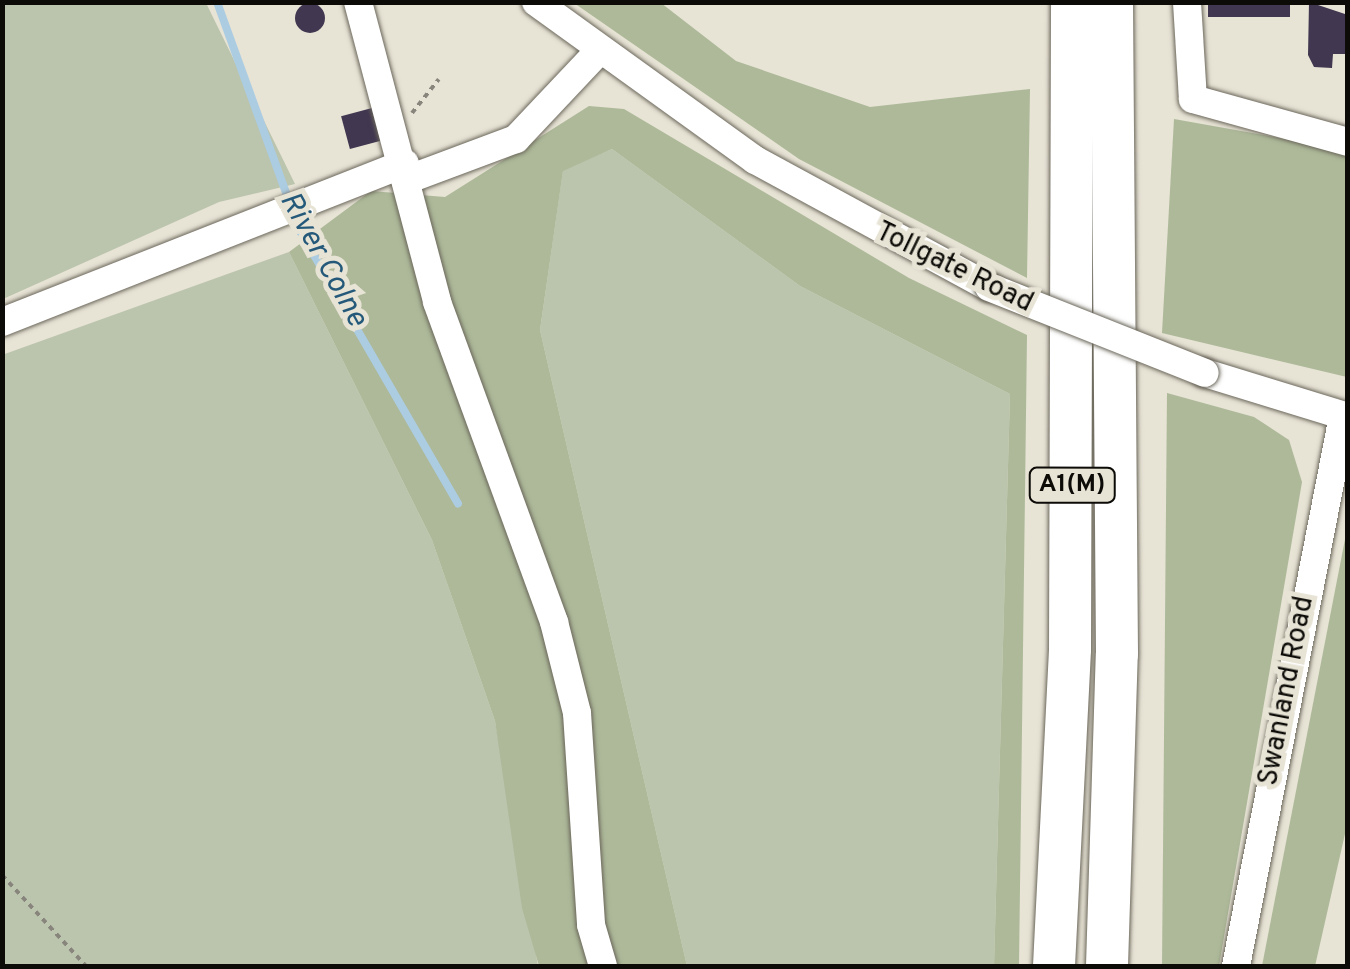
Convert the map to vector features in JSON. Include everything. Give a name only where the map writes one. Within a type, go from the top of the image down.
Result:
[{"type":"highway","name":"A1(M)","points":[[1054,966],[1070,649],[1072,2]]},
{"type":"highway","name":"A1(M)","points":[[1107,966],[1116,654],[1112,2]]},
{"type":"street","points":[[358,2],[407,171],[438,302],[554,622],[577,713],[591,925],[603,966]]},
{"type":"street","name":"Tollgate Road","points":[[536,2],[598,52],[755,160],[989,287],[1205,373],[1346,417]]},
{"type":"street","points":[[1187,2],[1193,99],[1348,142]]},
{"type":"street","points":[[2,322],[308,200],[516,140],[598,52]]},
{"type":"street","name":"Swanland Road","points":[[1236,966],[1320,521],[1346,417]]},
{"type":"street","points":[[1320,521],[1348,497]]},
{"type":"path","points":[[396,133],[440,79]]},
{"type":"path","points":[[2,875],[86,966]]},
{"type":"green space","points":[[2,3],[206,3],[295,184],[219,202],[3,299]]},
{"type":"green space","points":[[574,3],[661,3],[736,61],[870,107],[1030,89],[1027,278],[799,159]]},
{"type":"green space","points":[[589,106],[624,109],[909,278],[1027,335],[1019,966],[994,966],[1010,394],[800,286],[612,149],[563,171],[540,330],[687,966],[539,966],[522,908],[495,721],[432,540],[289,252],[371,191],[445,197]]},
{"type":"green space","points":[[1174,119],[1347,150],[1347,377],[1162,333]]},
{"type":"green space","points":[[612,149],[800,286],[1010,394],[994,966],[687,966],[540,330],[563,170]]},
{"type":"green space","points":[[289,252],[432,540],[495,721],[538,966],[3,966],[2,355]]},
{"type":"green space","points":[[1167,393],[1254,417],[1289,440],[1302,482],[1219,966],[1162,966]]},
{"type":"green space","points":[[1347,529],[1347,825],[1315,966],[1262,966]]},
{"type":"building","points":[[1208,2],[1290,2],[1290,17],[1208,17]]},
{"type":"building","points":[[1309,2],[1348,15],[1348,54],[1333,54],[1332,68],[1314,67],[1308,55]]},
{"type":"building","points":[[310,3],[324,12],[325,18],[316,32],[310,33],[296,24],[295,18],[304,4]]},
{"type":"building","points":[[372,108],[381,141],[350,149],[341,116]]},
{"type":"waterway","name":"River Colne","points":[[217,2],[300,231],[458,504]]}]
